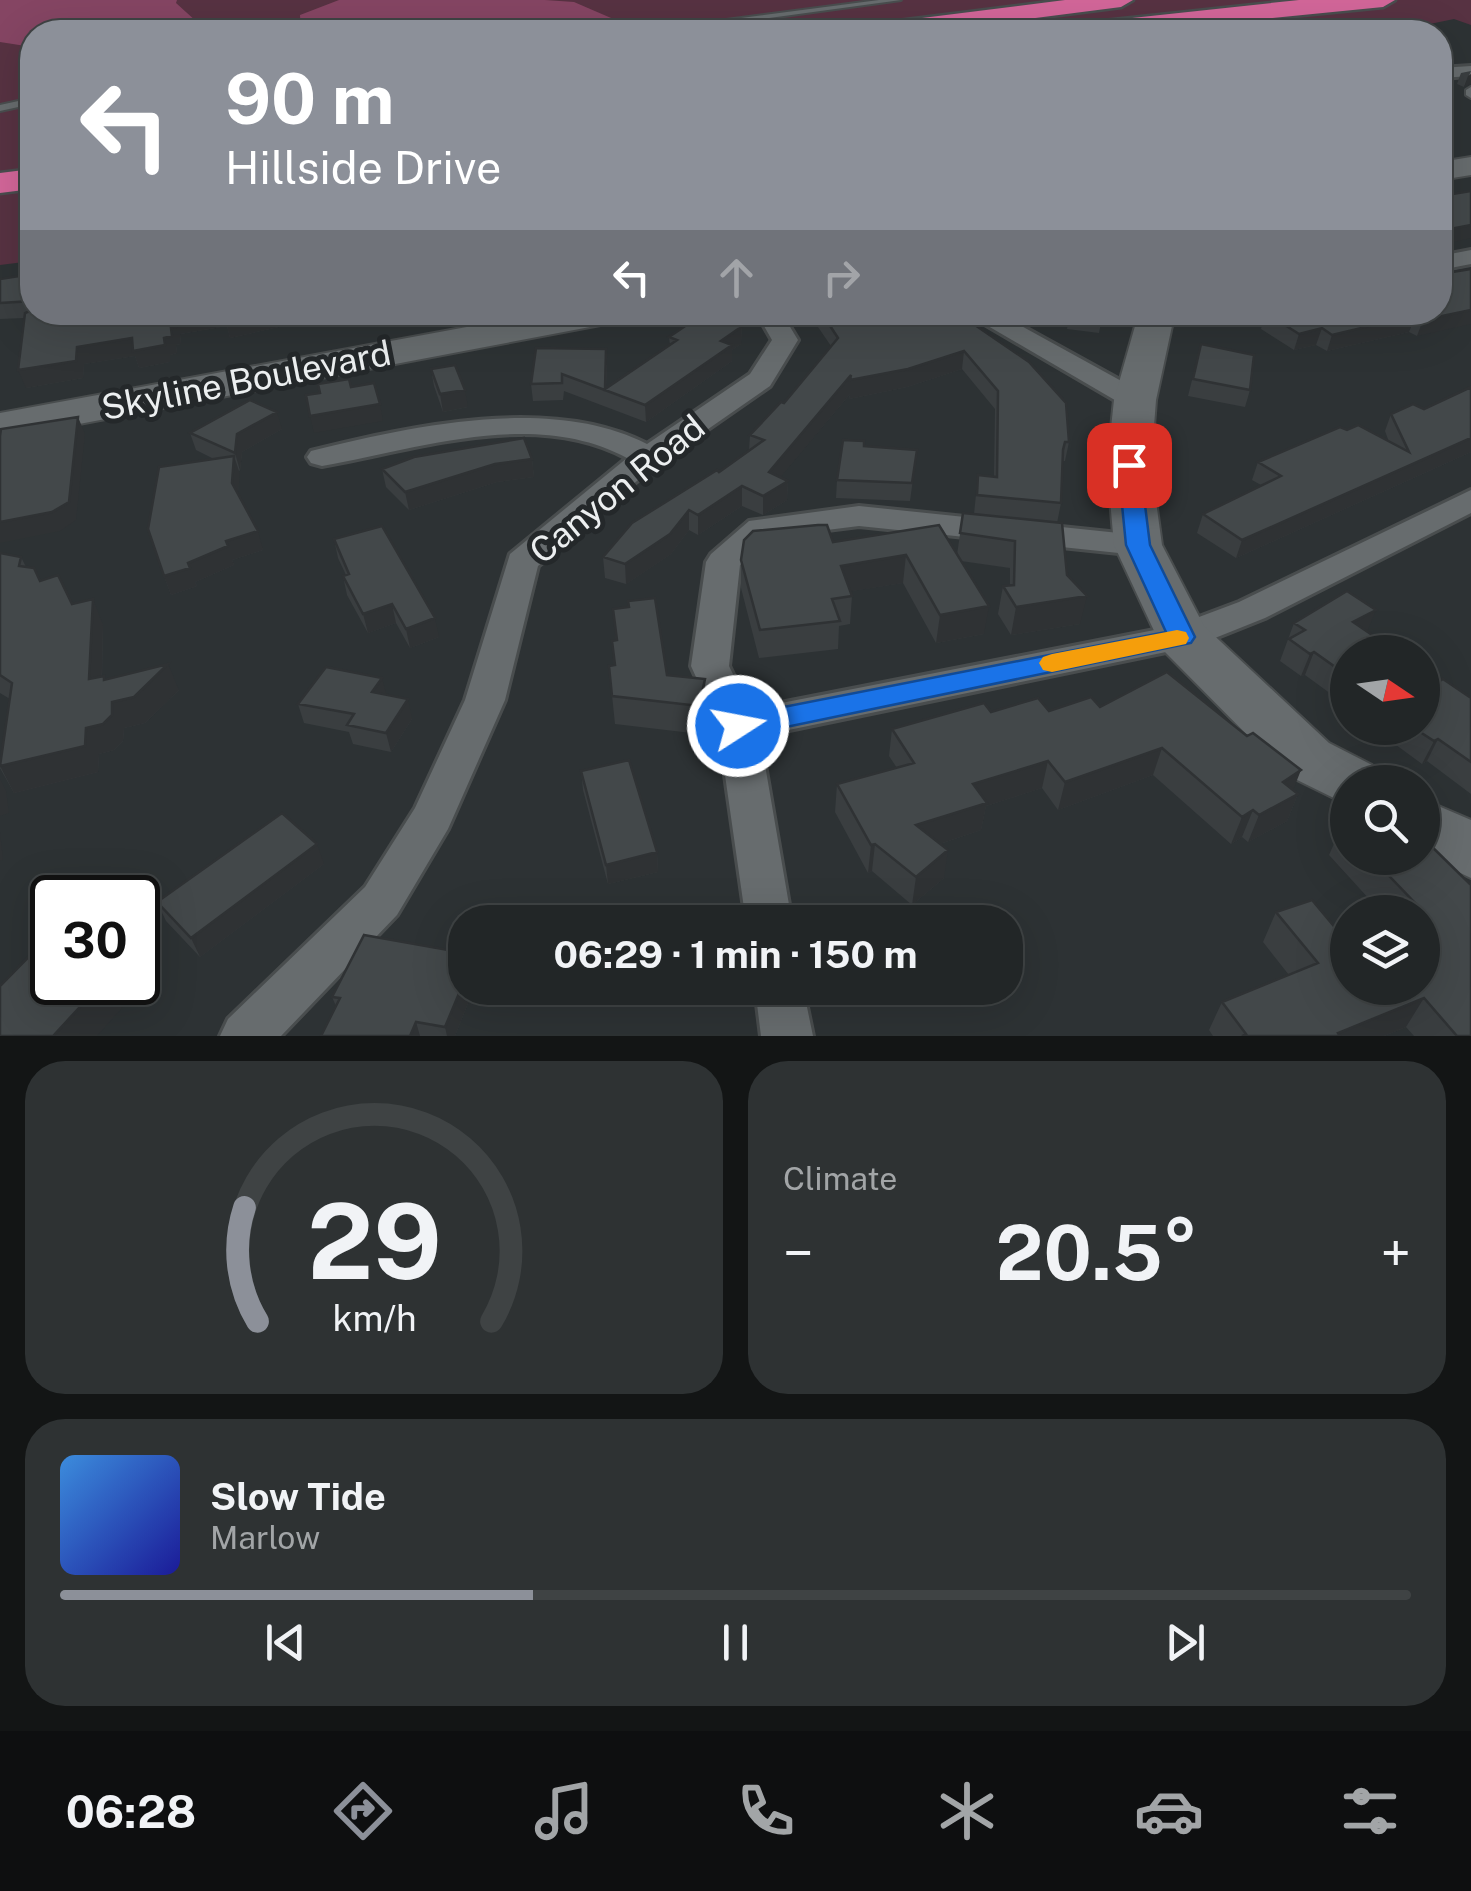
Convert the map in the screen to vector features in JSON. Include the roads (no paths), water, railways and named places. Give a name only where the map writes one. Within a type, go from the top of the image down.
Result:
[{"type":"highway","points":[[968,20],[1124,0]]},
{"type":"highway","points":[[1171,20],[1382,0]]},
{"type":"main road","name":"Skyline Boulevard","points":[[0,426],[541,325]]},
{"type":"main road","points":[[1162,325],[1136,400],[1129,465],[1138,545],[1182,637],[1308,759],[1330,771]]},
{"type":"main road","points":[[1440,834],[1471,851]]},
{"type":"street","name":"Canyon Road","points":[[246,1036],[381,901],[434,816],[485,700],[522,562],[648,457],[760,380],[785,340],[776,325]]},
{"type":"street","points":[[1000,325],[1136,400]]},
{"type":"street","points":[[322,457],[514,427],[557,426],[601,434],[648,457]]},
{"type":"street","points":[[738,726],[1182,637],[1252,610],[1471,500]]},
{"type":"street","points":[[766,905],[738,726],[710,666],[723,562],[761,528],[860,516],[1138,545]]},
{"type":"street","points":[[782,1005],[787,1036]]},
{"type":"lane","points":[[736,20],[896,0]]}]
